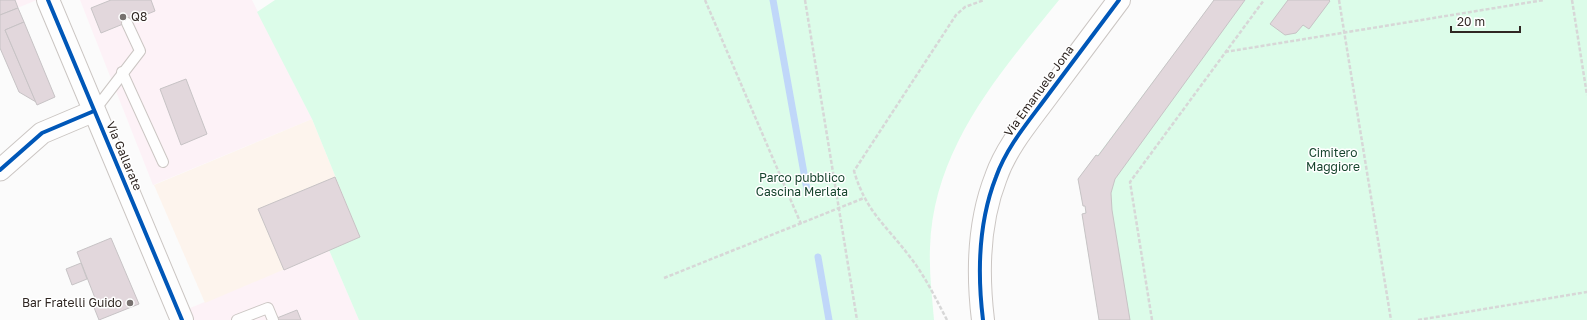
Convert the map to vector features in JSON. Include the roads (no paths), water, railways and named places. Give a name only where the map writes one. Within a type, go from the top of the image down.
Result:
[{"type":"street","name":"Via Gallarate","points":[[48,0],[182,320]]},
{"type":"street","name":"Via Emanuele Jona","points":[[983,320],[980,285],[980,244],[985,211],[996,176],[1004,160],[1026,125],[1119,0]]},
{"type":"street","points":[[0,170],[42,134],[94,111]]},
{"type":"lane","points":[[94,111],[122,72],[140,51],[127,23]]},
{"type":"lane","points":[[122,72],[163,162]]},
{"type":"lane","points":[[237,320],[268,308],[273,320]]},
{"type":"waterway","points":[[773,0],[807,190]]},
{"type":"waterway","points":[[818,257],[829,320]]},
{"type":"place","name":"Q8","points":[[123,17]]},
{"type":"place","name":"Bar Fratelli Guido","points":[[130,303]]},
{"type":"park label","name":"Cimitero Maggiore","points":[[1333,160]]},
{"type":"park label","name":"Parco pubblico Cascina Merlata","points":[[802,185]]}]
